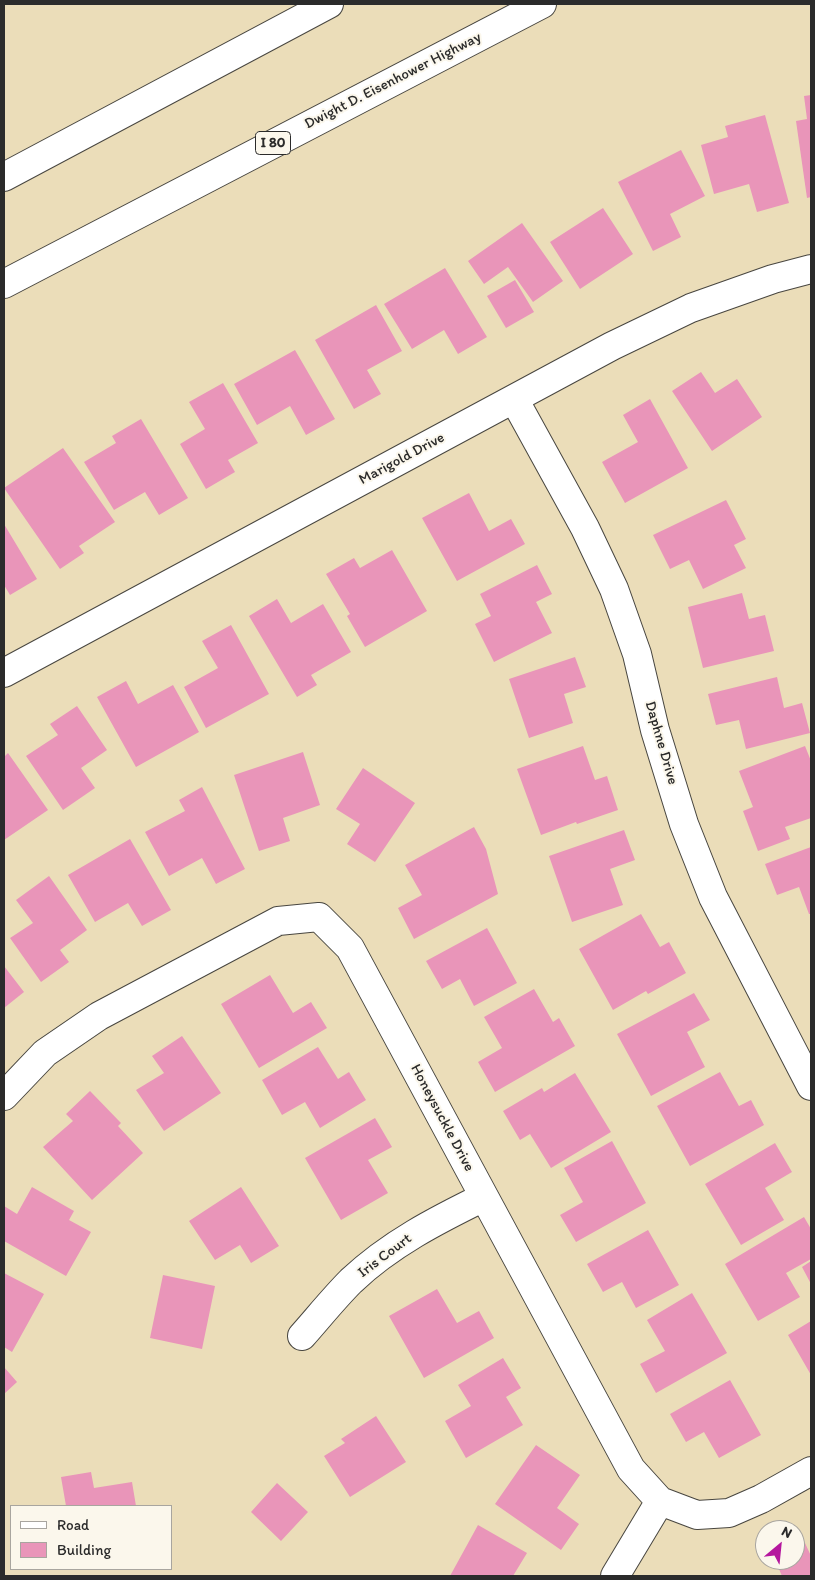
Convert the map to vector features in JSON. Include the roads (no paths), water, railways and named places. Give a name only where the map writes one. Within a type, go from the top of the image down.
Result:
[{"type":"main road","points":[[4,177],[329,4]]},
{"type":"main road","name":"Dwight D. Eisenhower Highway","points":[[4,284],[542,4]]},
{"type":"main road","name":"Marigold Drive","points":[[4,674],[612,346],[691,308],[774,279],[811,269]]},
{"type":"main road","name":"Daphne Drive","points":[[514,399],[585,528],[614,589],[637,654],[655,730],[684,824],[713,897],[811,1086]]},
{"type":"main road","name":"Honeysuckle Drive","points":[[4,1096],[45,1053],[99,1016],[278,921],[319,917],[350,948],[631,1469],[660,1501],[697,1515],[729,1513],[761,1499],[811,1471]]},
{"type":"main road","name":"Iris Court","points":[[302,1336],[351,1281],[391,1248],[436,1220],[484,1197]]},
{"type":"main road","points":[[615,1576],[660,1501]]}]
